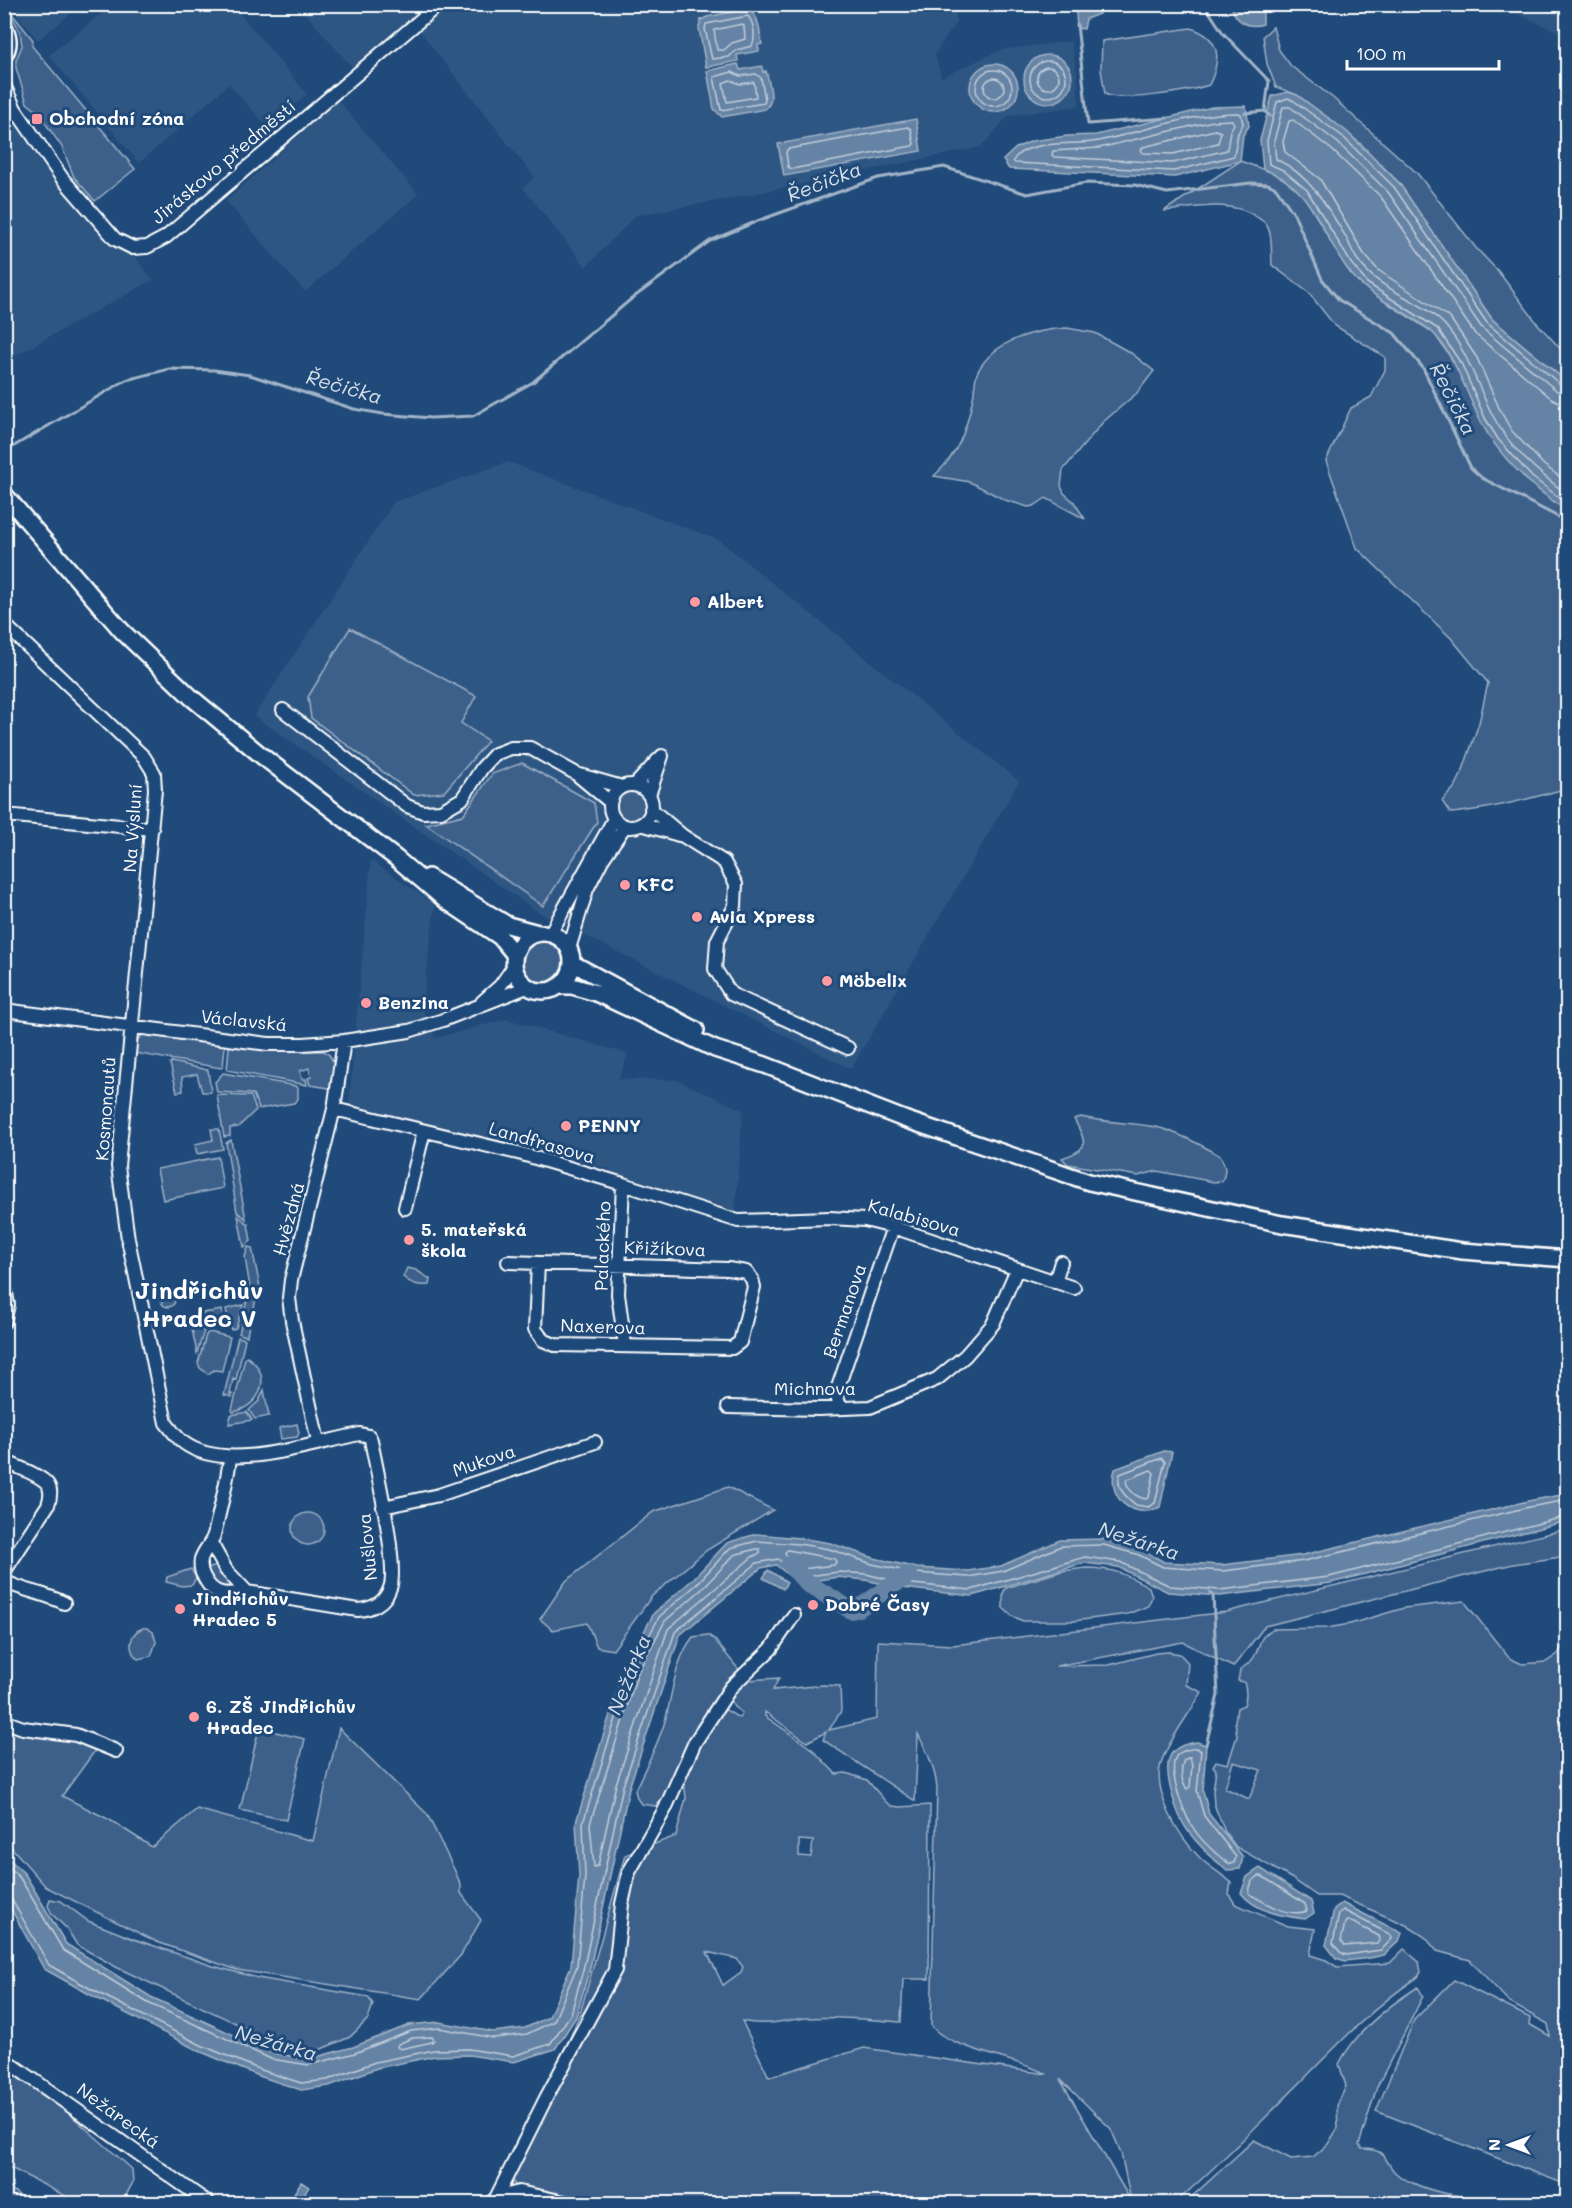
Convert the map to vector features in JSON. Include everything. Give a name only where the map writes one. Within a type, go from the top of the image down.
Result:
[{"type":"main road","points":[[4,27],[9,36],[9,45],[4,55]]},
{"type":"main road","points":[[4,494],[122,631],[192,698],[262,756],[397,859],[445,900],[500,937],[514,960],[517,975],[527,987],[543,991],[560,986],[572,986],[596,993],[715,1049],[765,1065],[904,1119],[1089,1182],[1282,1224],[1462,1251],[1568,1259]]},
{"type":"main road","points":[[397,859],[508,926],[561,939],[571,956],[622,991],[765,1065]]},
{"type":"main road","points":[[514,960],[522,942],[544,934]]},
{"type":"main road","points":[[560,986],[568,976],[571,956]]},
{"type":"street","name":"Jiráskovo předměstí","points":[[4,85],[15,109],[62,178],[115,239],[133,248],[147,247],[166,237],[439,4]]},
{"type":"street","name":"Na Výsluní","points":[[4,624],[147,761],[154,773],[152,829],[131,1025]]},
{"type":"street","points":[[283,711],[406,806],[423,812],[441,811],[462,799],[482,768],[495,754],[511,748],[530,748],[575,773],[610,802]]},
{"type":"street","points":[[619,823],[610,808],[610,802],[616,790],[628,786],[662,756],[649,795],[651,809],[648,818],[641,824]]},
{"type":"street","points":[[575,773],[643,789],[649,795]]},
{"type":"street","points":[[651,809],[683,837],[724,862],[736,884],[735,906],[717,941],[715,969],[731,994],[848,1048]]},
{"type":"street","points":[[4,815],[152,829]]},
{"type":"street","points":[[619,823],[641,824],[683,837]]},
{"type":"street","points":[[544,934],[619,823]]},
{"type":"street","points":[[571,956],[586,889],[619,823]]},
{"type":"street","name":"Václavská","points":[[477,1006],[500,986],[514,960]]},
{"type":"street","name":"Václavská","points":[[4,1010],[268,1044],[303,1044],[344,1041],[409,1030],[443,1020],[527,987]]},
{"type":"street","name":"Kosmonautů","points":[[131,1025],[118,1166],[128,1239],[166,1423],[183,1442],[194,1449],[230,1458],[269,1453],[318,1442]]},
{"type":"street","name":"Hvězdná","points":[[318,1442],[289,1298],[291,1280],[334,1109],[344,1041]]},
{"type":"street","name":"Landfrasova","points":[[334,1109],[522,1154],[738,1221]]},
{"type":"street","points":[[405,1208],[424,1131]]},
{"type":"street","name":"Palackého","points":[[623,1184],[618,1294],[625,1345]]},
{"type":"street","name":"Kalabisova","points":[[738,1221],[830,1218],[865,1220],[893,1227],[1074,1288]]},
{"type":"street","name":"Bermanova","points":[[840,1407],[836,1393],[893,1227]]},
{"type":"street","name":"Křižíkova","points":[[508,1262],[728,1269],[747,1272],[754,1287],[740,1342]]},
{"type":"street","points":[[1055,1282],[1061,1262]]},
{"type":"street","name":"Naxerova","points":[[538,1263],[535,1329],[543,1340],[555,1345],[727,1349],[740,1342]]},
{"type":"street","name":"Michnova","points":[[728,1407],[812,1409],[870,1407],[937,1379],[965,1356],[993,1324],[1017,1269]]},
{"type":"street","points":[[4,1282],[8,1305],[4,1322]]},
{"type":"street","name":"Nušlova","points":[[212,1543],[201,1559],[201,1566],[207,1584],[215,1592],[230,1595],[247,1592],[358,1610],[378,1605],[390,1588],[393,1579],[390,1548],[371,1440],[369,1436],[360,1434],[318,1442]]},
{"type":"street","name":"Mukova","points":[[382,1507],[439,1495],[595,1442]]},
{"type":"street","points":[[230,1458],[212,1543],[226,1570],[247,1592]]},
{"type":"street","points":[[4,1461],[42,1479],[49,1486],[51,1496],[48,1505],[4,1572]]},
{"type":"street","points":[[4,1581],[17,1588],[41,1593],[64,1603]]},
{"type":"street","points":[[493,2201],[615,1970],[622,1904],[629,1872],[665,1809],[695,1742],[731,1687],[771,1649],[794,1615]]},
{"type":"street","points":[[4,1721],[23,1728],[76,1735],[116,1751]]},
{"type":"street","name":"Nežárecká","points":[[4,2059],[210,2204]]},
{"type":"street","points":[[493,2201],[519,2192],[574,2204]]},
{"type":"shaded area","points":[[450,4],[956,5],[956,23],[935,54],[941,78],[1000,50],[1071,41],[1077,74],[1079,106],[1008,116],[981,147],[734,198],[636,215],[586,267],[523,188],[534,177],[419,30]]},
{"type":"shaded area","points":[[9,5],[82,5],[38,40]]},
{"type":"shaded area","points":[[112,5],[233,5],[307,94],[268,128],[229,84],[139,163],[49,55]]},
{"type":"shaded area","points":[[298,5],[432,5],[354,69]]},
{"type":"shaded area","points":[[1497,5],[1567,5],[1567,36]]},
{"type":"shaded area","points":[[6,6],[33,40],[32,46],[135,169],[95,201],[74,177],[62,147],[37,111],[27,103],[16,68],[16,60],[22,46],[20,31]]},
{"type":"shaded area","points":[[1273,27],[1279,50],[1291,66],[1333,98],[1417,173],[1476,248],[1498,271],[1537,323],[1567,356],[1567,382],[1492,319],[1399,183],[1362,145],[1297,95],[1276,87],[1267,64],[1263,36]]},
{"type":"shaded area","points":[[1191,28],[1209,38],[1216,51],[1216,67],[1209,85],[1140,97],[1105,94],[1101,69],[1102,41]]},
{"type":"shaded area","points":[[4,99],[78,184],[153,280],[5,361]]},
{"type":"shaded area","points":[[338,100],[418,194],[305,292],[226,201]]},
{"type":"shaded area","points":[[1240,161],[1279,175],[1303,194],[1346,267],[1382,300],[1434,333],[1457,367],[1480,420],[1528,482],[1567,511],[1567,788],[1509,804],[1465,812],[1450,813],[1442,801],[1455,787],[1462,773],[1479,723],[1488,683],[1451,638],[1357,548],[1326,461],[1351,408],[1371,397],[1385,370],[1385,357],[1334,325],[1309,293],[1272,265],[1270,233],[1266,224],[1261,220],[1245,211],[1223,206],[1164,211]]},
{"type":"shaded area","points":[[1067,328],[1095,333],[1131,353],[1154,371],[1137,393],[1103,422],[1063,470],[1061,486],[1064,493],[1074,502],[1085,519],[1046,498],[1028,507],[1005,500],[970,482],[934,476],[950,459],[960,441],[974,395],[977,374],[985,360],[994,351],[1016,339],[1042,331]]},
{"type":"shaded area","points":[[508,462],[719,540],[1019,781],[851,1069],[538,912],[254,716],[394,502]]},
{"type":"shaded area","points":[[350,628],[476,696],[461,723],[488,741],[444,792],[414,795],[311,718],[308,697]]},
{"type":"shaded area","points":[[522,763],[594,803],[597,822],[543,906],[426,824],[463,815],[492,774]]},
{"type":"shaded area","points":[[630,792],[636,793],[644,801],[644,813],[636,821],[630,822],[624,821],[616,813],[615,807],[616,801],[624,793]]},
{"type":"shaded area","points":[[371,860],[435,905],[422,1007],[435,1038],[507,1019],[628,1054],[619,1079],[677,1080],[743,1110],[735,1215],[609,1173],[609,1169],[349,1104]]},
{"type":"shaded area","points":[[543,940],[559,946],[565,962],[559,978],[543,984],[527,978],[521,962],[527,946]]},
{"type":"shaded area","points":[[143,1035],[224,1045],[223,1066],[221,1068],[134,1053],[136,1041]]},
{"type":"shaded area","points":[[229,1047],[275,1051],[324,1051],[333,1062],[331,1087],[310,1085],[309,1068],[300,1071],[307,1085],[227,1070]]},
{"type":"shaded area","points":[[172,1062],[208,1070],[211,1092],[202,1092],[197,1074],[182,1077],[183,1091],[177,1092],[170,1064]]},
{"type":"shaded area","points":[[223,1073],[296,1086],[298,1099],[294,1103],[259,1109],[253,1094],[217,1092],[215,1082]]},
{"type":"shaded area","points":[[217,1095],[251,1096],[256,1110],[238,1127],[230,1128],[230,1136],[224,1137]]},
{"type":"shaded area","points":[[1081,1117],[1156,1127],[1189,1139],[1220,1156],[1225,1168],[1222,1181],[1214,1182],[1157,1171],[1138,1176],[1068,1164],[1062,1158],[1082,1148],[1083,1139],[1074,1119]]},
{"type":"shaded area","points":[[211,1129],[219,1129],[223,1149],[197,1154],[195,1144],[213,1140]]},
{"type":"shaded area","points":[[231,1140],[246,1219],[237,1212],[226,1143]]},
{"type":"shaded area","points":[[218,1157],[223,1188],[163,1200],[157,1169]]},
{"type":"shaded area","points":[[238,1216],[248,1224],[251,1241],[244,1247]]},
{"type":"shaded area","points":[[248,1247],[252,1248],[260,1287],[257,1291],[250,1288],[245,1257]]},
{"type":"shaded area","points":[[407,1268],[416,1270],[430,1279],[429,1285],[415,1284],[403,1277]]},
{"type":"shaded area","points":[[249,1292],[257,1294],[253,1313],[248,1313],[245,1318],[249,1325],[247,1336],[239,1334]]},
{"type":"shaded area","points":[[168,1293],[173,1295],[175,1300],[173,1305],[168,1307],[163,1305],[161,1300],[163,1295]]},
{"type":"shaded area","points":[[243,1305],[236,1328],[231,1330],[226,1309]]},
{"type":"shaded area","points":[[222,1310],[224,1328],[204,1323],[203,1313]]},
{"type":"shaded area","points":[[193,1326],[204,1331],[197,1353],[192,1329]]},
{"type":"shaded area","points":[[209,1332],[230,1337],[222,1371],[214,1370],[208,1374],[200,1368],[198,1363],[206,1335]]},
{"type":"shaded area","points":[[238,1337],[245,1339],[236,1380],[233,1379],[230,1394],[232,1397],[224,1395]]},
{"type":"shaded area","points":[[247,1357],[260,1372],[261,1389],[251,1404],[233,1412],[245,1358]]},
{"type":"shaded area","points":[[264,1390],[269,1416],[255,1419],[249,1410],[259,1401]]},
{"type":"shaded area","points":[[247,1412],[252,1420],[229,1424],[231,1415]]},
{"type":"shaded area","points":[[297,1424],[299,1433],[297,1437],[281,1439],[279,1428]]},
{"type":"shaded area","points":[[728,1487],[773,1510],[707,1550],[652,1596],[613,1650],[597,1647],[587,1623],[553,1630],[540,1619],[566,1581],[653,1512]]},
{"type":"shaded area","points":[[308,1513],[319,1518],[324,1529],[319,1540],[308,1545],[297,1540],[292,1529],[297,1518]]},
{"type":"shaded area","points":[[1567,1529],[1567,1556],[1513,1564],[1265,1626],[1233,1667],[1183,1642],[1056,1666],[1109,1665],[1156,1653],[1180,1654],[1188,1663],[1186,1685],[1202,1692],[1166,1751],[1159,1772],[1160,1786],[1169,1813],[1184,1839],[1204,1862],[1231,1882],[1229,1894],[1235,1904],[1288,1926],[1315,1929],[1310,1955],[1326,1960],[1337,1967],[1390,1963],[1404,1949],[1419,1962],[1421,1972],[1418,1977],[1356,2026],[1239,2144],[1175,2203],[574,2204],[519,2192],[508,2174],[546,2098],[580,2013],[625,1855],[676,1836],[686,1798],[684,1780],[702,1737],[720,1712],[726,1710],[739,1718],[742,1713],[734,1707],[729,1696],[747,1680],[779,1678],[773,1690],[823,1685],[840,1686],[841,1711],[829,1730],[877,1719],[878,1641],[953,1645],[1226,1612]],"holes":[[[765,1712],[807,1742],[826,1732],[823,1740],[915,1801],[918,1734],[930,1760],[937,1788],[931,2025],[938,2033],[951,2040],[1047,2074],[864,2048],[769,2077],[742,2021],[766,2023],[807,2018],[854,2018],[901,2022],[903,1979],[929,1979],[930,1805],[892,1806],[867,1780],[846,1773],[836,1774],[812,1749],[765,1716]],[[799,1840],[813,1841],[811,1857],[799,1856]],[[707,1952],[737,1959],[743,1967],[741,1972],[723,1985]],[[1060,2079],[1111,2129],[1121,2153],[1131,2201]]]},
{"type":"shaded area","points":[[218,1566],[231,1583],[230,1590],[216,1586],[205,1569]]},
{"type":"shaded area","points":[[1086,1568],[1119,1573],[1149,1587],[1152,1597],[1148,1606],[1128,1614],[1074,1621],[1023,1621],[1012,1616],[1003,1608],[1003,1593],[1006,1588],[1062,1571]]},
{"type":"shaded area","points":[[191,1569],[196,1578],[192,1585],[182,1586],[166,1582],[167,1577]]},
{"type":"shaded area","points":[[1464,1601],[1509,1658],[1522,1664],[1546,1662],[1558,1654],[1567,1638],[1567,2185],[1376,2111],[1414,2020],[1454,1980],[1530,2018],[1529,2024],[1550,2036],[1548,2024],[1510,2003],[1470,1960],[1437,1951],[1425,1937],[1406,1925],[1339,1896],[1317,1896],[1291,1878],[1236,1847],[1225,1832],[1214,1804],[1216,1770],[1213,1766],[1216,1761],[1228,1764],[1237,1736],[1235,1721],[1237,1708],[1244,1705],[1246,1699],[1244,1682],[1238,1681],[1240,1670],[1253,1659],[1264,1635],[1273,1629],[1327,1628],[1350,1624],[1404,1608]],"holes":[[[1233,1762],[1261,1770],[1249,1799],[1225,1788]]]},
{"type":"shaded area","points":[[143,1628],[153,1632],[156,1642],[151,1656],[138,1659],[132,1651],[131,1642],[138,1630]]},
{"type":"shaded area","points":[[708,1635],[714,1639],[740,1671],[661,1801],[655,1806],[641,1804],[635,1790],[662,1730],[682,1656],[693,1637]]},
{"type":"shaded area","points":[[259,1728],[305,1739],[286,1820],[240,1810]]},
{"type":"shaded area","points":[[339,1728],[427,1814],[461,1885],[461,1893],[481,1920],[461,1955],[421,1999],[237,1970],[157,1942],[46,1887],[5,1840],[4,1738],[8,1731],[99,1745],[62,1796],[110,1820],[152,1847],[197,1809],[313,1841]]},
{"type":"shaded area","points":[[50,1899],[61,1901],[88,1921],[213,1966],[258,1978],[368,1997],[373,2004],[368,2019],[350,2037],[312,2053],[297,2052],[116,1967],[77,1945],[67,1929],[52,1914],[48,1906]]},
{"type":"shaded area","points":[[1418,1987],[1423,1996],[1377,2087],[1359,2145],[1362,2149],[1382,2154],[1399,2175],[1425,2188],[1437,2192],[1515,2203],[1185,2203],[1254,2140],[1291,2159],[1313,2157],[1328,2144],[1338,2128],[1337,2106],[1346,2086],[1339,2064],[1354,2041],[1374,2020],[1395,2002]]},
{"type":"shaded area","points":[[5,2069],[66,2111],[132,2169],[133,2182],[122,2203],[79,2203],[5,2165]]},
{"type":"shaded area","points":[[5,2184],[29,2203],[5,2203]]},
{"type":"water","points":[[1060,5],[1104,5],[1099,14],[1086,19],[1084,29],[1077,28],[1076,13]]},
{"type":"water","points":[[1231,5],[1263,5],[1263,24],[1252,25],[1242,22],[1235,15]]},
{"type":"water","points":[[747,9],[754,15],[758,24],[762,44],[758,45],[759,51],[737,55],[738,61],[706,67],[699,28],[701,20]]},
{"type":"water","points":[[1043,55],[1053,55],[1065,62],[1072,74],[1072,84],[1065,96],[1053,103],[1043,103],[1028,92],[1024,84],[1024,74],[1035,59]]},
{"type":"water","points":[[738,64],[740,70],[762,66],[763,72],[766,71],[770,87],[770,102],[765,109],[722,117],[714,109],[707,71]]},
{"type":"water","points":[[989,64],[999,64],[1011,71],[1018,83],[1018,93],[1011,105],[999,112],[989,112],[974,101],[970,93],[970,83],[981,68]]},
{"type":"water","points":[[1288,92],[1297,95],[1346,131],[1399,183],[1492,319],[1567,382],[1567,511],[1530,482],[1497,447],[1480,420],[1447,351],[1432,332],[1364,287],[1346,267],[1304,197],[1280,176],[1263,169],[1260,140],[1272,96]]},
{"type":"water","points":[[1246,106],[1249,126],[1243,135],[1240,161],[1175,177],[1009,169],[1003,160],[1016,148],[1032,141],[1096,135],[1212,107]]},
{"type":"water","points":[[916,119],[921,151],[784,176],[778,144]]},
{"type":"water","points":[[1164,1451],[1172,1452],[1160,1507],[1150,1511],[1140,1511],[1124,1504],[1114,1489],[1115,1469]]},
{"type":"water","name":"Nežárka","points":[[1567,1494],[1567,1521],[1331,1583],[1220,1596],[1168,1592],[1118,1567],[1084,1563],[972,1596],[902,1588],[838,1577],[798,1583],[776,1565],[761,1568],[680,1635],[629,1788],[590,1968],[576,2017],[555,2049],[514,2062],[469,2055],[435,2056],[377,2068],[329,2086],[301,2090],[259,2076],[199,2051],[44,1969],[5,1898],[5,1855],[25,1874],[66,1944],[151,1997],[273,2053],[309,2059],[353,2047],[409,2025],[439,2022],[493,2032],[525,2028],[549,2017],[571,1966],[579,1876],[576,1822],[625,1667],[654,1613],[692,1580],[727,1543],[756,1534],[800,1538],[830,1543],[874,1558],[917,1568],[968,1571],[1001,1566],[1060,1540],[1105,1539],[1141,1549],[1164,1562],[1222,1565],[1303,1555],[1528,1501]]},
{"type":"water","points":[[768,1570],[787,1582],[783,1589],[763,1578]]},
{"type":"water","points":[[1197,1742],[1206,1745],[1203,1791],[1209,1814],[1243,1857],[1240,1869],[1227,1870],[1206,1852],[1188,1831],[1175,1804],[1169,1781],[1169,1760],[1177,1748]]},
{"type":"water","points":[[1260,1868],[1311,1901],[1314,1913],[1305,1919],[1270,1912],[1254,1905],[1241,1893],[1247,1877]]},
{"type":"water","points":[[1342,1903],[1402,1933],[1399,1941],[1384,1955],[1345,1961],[1336,1958],[1326,1945],[1334,1909]]},
{"type":"water","points":[[301,2182],[309,2187],[298,2203],[288,2203]]},
{"type":"waterway","points":[[1204,4],[1223,33],[1269,81],[1265,111]]},
{"type":"waterway","points":[[1077,24],[1088,124],[1167,118]]},
{"type":"waterway","points":[[1245,113],[1265,111],[1270,116]]},
{"type":"waterway","name":"Řečička","points":[[4,452],[126,380],[169,369],[214,370],[250,375],[354,409],[383,414],[431,418],[473,416],[533,382],[630,300],[710,241],[760,220],[878,178],[944,167],[1027,194],[1086,183],[1135,185],[1167,193],[1251,183],[1268,184],[1276,188],[1294,214],[1322,279],[1339,300],[1394,333],[1423,368],[1471,468],[1482,478],[1568,522]]},
{"type":"waterway","points":[[790,1564],[807,1583],[851,1610],[859,1608],[908,1575]]},
{"type":"waterway","points":[[1206,1745],[1218,1695],[1213,1596],[1210,1593]]},
{"type":"place","name":"Obchodní zóna","points":[[37,119]]},
{"type":"place","name":"Albert","points":[[695,602]]},
{"type":"place","name":"KFC","points":[[625,885]]},
{"type":"place","name":"Avia Xpress","points":[[697,917]]},
{"type":"place","name":"Möbelix","points":[[827,981]]},
{"type":"place","name":"Benzina","points":[[366,1003]]},
{"type":"place","name":"PENNY","points":[[566,1126]]},
{"type":"place","name":"5. mateřská škola","points":[[409,1240]]},
{"type":"place","name":"Dobré Časy","points":[[813,1605]]},
{"type":"place","name":"Jindřichův Hradec 5","points":[[180,1609]]},
{"type":"place","name":"6. ZŠ Jindřichův Hradec","points":[[194,1717]]},
{"type":"district","name":"Jindřichův Hradec V","points":[[199,1305]]}]
